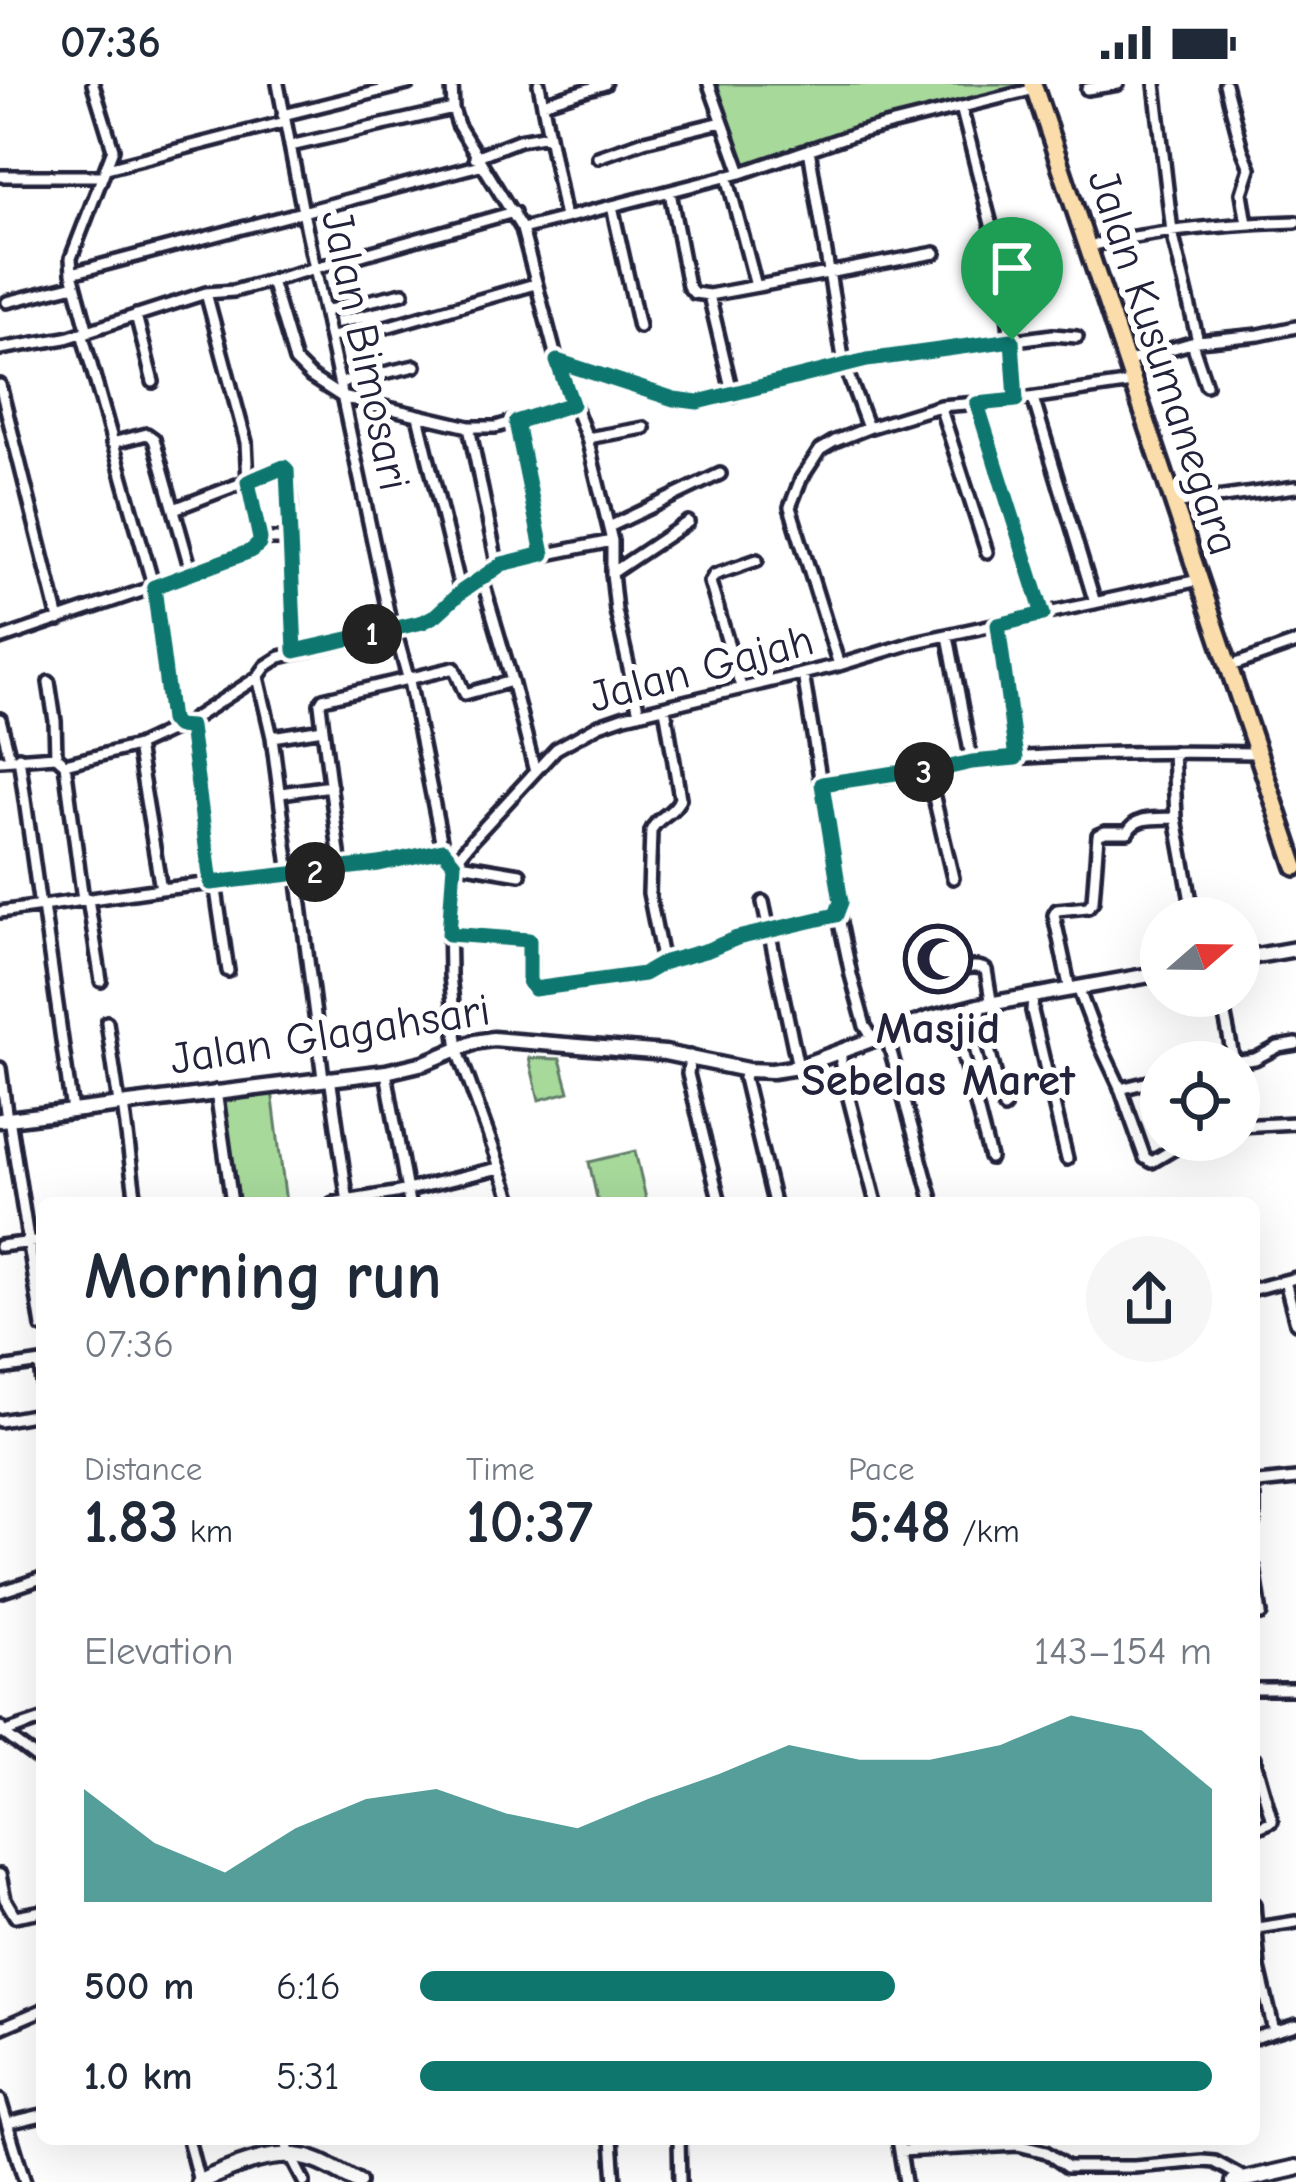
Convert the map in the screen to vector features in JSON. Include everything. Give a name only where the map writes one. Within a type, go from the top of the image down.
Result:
[{"type":"main road","name":"Jalan Kusumanegara","points":[[1034,87],[1296,867]]},
{"type":"main road","points":[[199,2182],[287,2147],[358,2182]]},
{"type":"main road","points":[[1240,2180],[1296,2168]]},
{"type":"street","points":[[93,84],[113,148],[73,250],[74,279],[112,443],[154,587],[171,720],[184,727]]},
{"type":"street","name":"Jalan Bimosari","points":[[278,84],[443,850],[454,863]]},
{"type":"street","points":[[0,176],[105,172],[408,84]]},
{"type":"street","points":[[452,84],[452,110],[477,161],[522,229],[557,361],[587,438],[612,541],[616,611],[639,713]]},
{"type":"street","points":[[539,84],[565,218]]},
{"type":"street","points":[[543,103],[604,84]]},
{"type":"street","points":[[709,84],[741,173]]},
{"type":"street","points":[[1087,89],[1118,84]]},
{"type":"street","points":[[1155,84],[1172,232],[1206,385]]},
{"type":"street","points":[[1225,84],[1250,168],[1242,193],[1247,224]]},
{"type":"street","points":[[522,229],[741,173],[857,133],[1034,87]]},
{"type":"street","points":[[961,107],[1002,263],[1016,400]]},
{"type":"street","points":[[290,146],[452,110]]},
{"type":"street","points":[[598,157],[722,122]]},
{"type":"street","points":[[7,302],[477,161],[519,140],[549,135]]},
{"type":"street","points":[[809,149],[844,364],[868,428]]},
{"type":"street","points":[[728,176],[756,286]]},
{"type":"street","points":[[670,192],[688,286],[694,293],[709,295],[935,253]]},
{"type":"street","points":[[612,206],[639,327]]},
{"type":"street","points":[[0,350],[85,333],[206,293],[234,291],[514,212]]},
{"type":"street","points":[[1088,247],[1143,234],[1296,222]]},
{"type":"street","points":[[271,280],[295,361],[342,397],[470,427],[496,427],[572,404]]},
{"type":"street","points":[[331,337],[386,327],[535,284]]},
{"type":"street","points":[[0,639],[192,574],[259,544],[246,442],[206,293]]},
{"type":"street","points":[[326,311],[403,293]]},
{"type":"street","points":[[709,295],[733,395]]},
{"type":"street","points":[[136,315],[153,382]]},
{"type":"street","points":[[1126,362],[1195,342],[1296,327]]},
{"type":"street","points":[[557,361],[688,402],[709,401],[844,364],[1053,335],[1077,337]]},
{"type":"street","points":[[339,383],[415,367]]},
{"type":"street","points":[[839,665],[791,515],[791,500],[820,450],[868,428],[940,406],[1133,382]]},
{"type":"street","points":[[0,385],[59,620]]},
{"type":"street","points":[[1033,398],[1095,603]]},
{"type":"street","points":[[977,404],[1043,614]]},
{"type":"street","points":[[940,406],[987,552]]},
{"type":"street","points":[[418,416],[461,592]]},
{"type":"street","points":[[516,422],[543,554]]},
{"type":"street","points":[[470,427],[498,568]]},
{"type":"street","points":[[587,438],[644,428]]},
{"type":"street","points":[[112,443],[151,436],[192,574]]},
{"type":"street","points":[[174,509],[286,468],[295,651]]},
{"type":"street","points":[[609,527],[720,474]]},
{"type":"street","points":[[1173,504],[1296,487]]},
{"type":"street","points":[[612,573],[688,521]]},
{"type":"street","points":[[260,539],[289,539]]},
{"type":"street","points":[[10,758],[60,760],[137,746],[184,727],[258,677],[275,659],[430,618],[508,562],[612,541]]},
{"type":"street","points":[[741,688],[710,579],[757,560]]},
{"type":"street","points":[[482,579],[535,772]]},
{"type":"street","name":"Jalan Gajah","points":[[454,863],[556,749],[599,725],[915,642],[1199,580]]},
{"type":"street","points":[[998,625],[1016,758]]},
{"type":"street","points":[[948,636],[972,762]]},
{"type":"street","points":[[1228,667],[1296,643]]},
{"type":"street","points":[[341,868],[322,729],[323,699],[454,668],[466,694],[512,681]]},
{"type":"street","points":[[803,674],[841,902],[838,913],[862,1016],[880,1037],[931,1197]]},
{"type":"street","points":[[258,677],[272,737],[346,1197]]},
{"type":"street","points":[[49,682],[101,981]]},
{"type":"street","points":[[663,963],[649,893],[651,831],[680,798],[665,707]]},
{"type":"street","points":[[0,719],[41,906],[72,1111]]},
{"type":"street","points":[[184,727],[228,971]]},
{"type":"street","points":[[272,737],[322,729]]},
{"type":"street","points":[[137,746],[161,889]]},
{"type":"street","points":[[1173,752],[1176,818],[1190,897]]},
{"type":"street","points":[[822,784],[1016,758],[1257,753]]},
{"type":"street","points":[[928,772],[953,878]]},
{"type":"street","points":[[281,793],[331,786]]},
{"type":"street","points":[[1140,1144],[1074,989],[1054,914],[1088,907],[1094,901],[1101,832],[1127,832],[1137,820],[1176,818]]},
{"type":"street","points":[[0,912],[379,864],[443,850]]},
{"type":"street","points":[[511,1197],[458,1051],[449,934],[454,863],[520,874]]},
{"type":"street","points":[[763,902],[798,1067]]},
{"type":"street","points":[[449,934],[529,940],[529,981],[534,989],[644,974],[737,938],[838,913]]},
{"type":"street","points":[[1260,955],[1296,949]]},
{"type":"street","points":[[950,972],[983,968],[991,1000],[997,1002]]},
{"type":"street","name":"Jalan Glagahsari","points":[[5,1119],[386,1072],[493,1039],[690,1056],[772,1071],[798,1067],[979,1006],[1140,977]]},
{"type":"street","points":[[1033,996],[1032,1011],[1067,1160]]},
{"type":"street","points":[[979,1006],[1004,1108]]},
{"type":"street","points":[[952,1013],[990,1158]]},
{"type":"street","points":[[107,1022],[135,1197]]},
{"type":"street","points":[[1260,1056],[1296,1044]]},
{"type":"street","points":[[841,1053],[874,1197]]},
{"type":"street","points":[[690,1056],[688,1074],[719,1197]]},
{"type":"street","points":[[0,1068],[36,1288]]},
{"type":"street","points":[[747,1070],[744,1078],[773,1197]]},
{"type":"street","points":[[386,1072],[408,1197],[499,1168]]},
{"type":"street","points":[[1120,1089],[1140,1084]]},
{"type":"street","points":[[216,1091],[231,1197]]},
{"type":"street","points":[[1260,1125],[1296,1123]]},
{"type":"street","points":[[0,1246],[36,1242]]},
{"type":"street","points":[[1260,1288],[1291,1280],[1296,1323]]},
{"type":"street","points":[[0,1369],[36,1364]]},
{"type":"street","points":[[0,1421],[33,1415]]},
{"type":"street","points":[[1260,1483],[1296,1479]]},
{"type":"street","points":[[0,1592],[36,1580]]},
{"type":"street","points":[[1260,1607],[1261,1614]]},
{"type":"street","points":[[1260,1688],[1296,1689]]},
{"type":"street","points":[[1,1732],[36,1722]]},
{"type":"street","points":[[1,1732],[36,1758]]},
{"type":"street","points":[[1260,1780],[1272,1821],[1260,1826]]},
{"type":"street","points":[[0,1876],[3,1900],[15,1916],[36,1912]]},
{"type":"street","points":[[1260,1929],[1296,1922]]},
{"type":"street","points":[[1260,1972],[1274,2031]]},
{"type":"street","points":[[0,2028],[36,2013]]},
{"type":"street","points":[[1260,2036],[1296,2025]]},
{"type":"street","points":[[0,2099],[25,2182]]},
{"type":"street","points":[[5,2126],[36,2116]]},
{"type":"street","points":[[190,2145],[199,2182]]},
{"type":"street","points":[[612,2145],[615,2182]]},
{"type":"street","points":[[679,2145],[680,2182]]},
{"type":"street","points":[[904,2182],[899,2145],[1018,2145],[1046,2152],[1067,2168],[1215,2162],[1240,2180]]},
{"type":"street","points":[[287,2147],[304,2182]]},
{"type":"green space","points":[[709,84],[1024,84],[1026,90],[741,173],[732,163]]},
{"type":"green space","points":[[529,1058],[560,1059],[569,1092],[539,1100]]},
{"type":"green space","points":[[272,1091],[285,1197],[235,1197],[220,1104],[233,1096]]},
{"type":"green space","points":[[635,1151],[646,1197],[597,1197],[589,1162]]},
{"type":"place","name":"Masjid Sebelas Maret","points":[[938,959]]},
{"type":"route","points":[[1012,340],[1016,400],[977,404],[1043,614],[998,625],[1016,758],[822,784],[841,902],[836,915],[737,938],[665,962],[644,974],[534,989],[529,981],[529,940],[449,934],[454,863],[443,850],[379,864],[211,883],[190,727],[181,728],[171,720],[154,587],[259,544],[248,482],[284,467],[287,470],[295,651],[423,622],[502,564],[543,554],[516,422],[572,404],[557,361],[674,399],[698,402],[844,364],[1012,340]]}]
